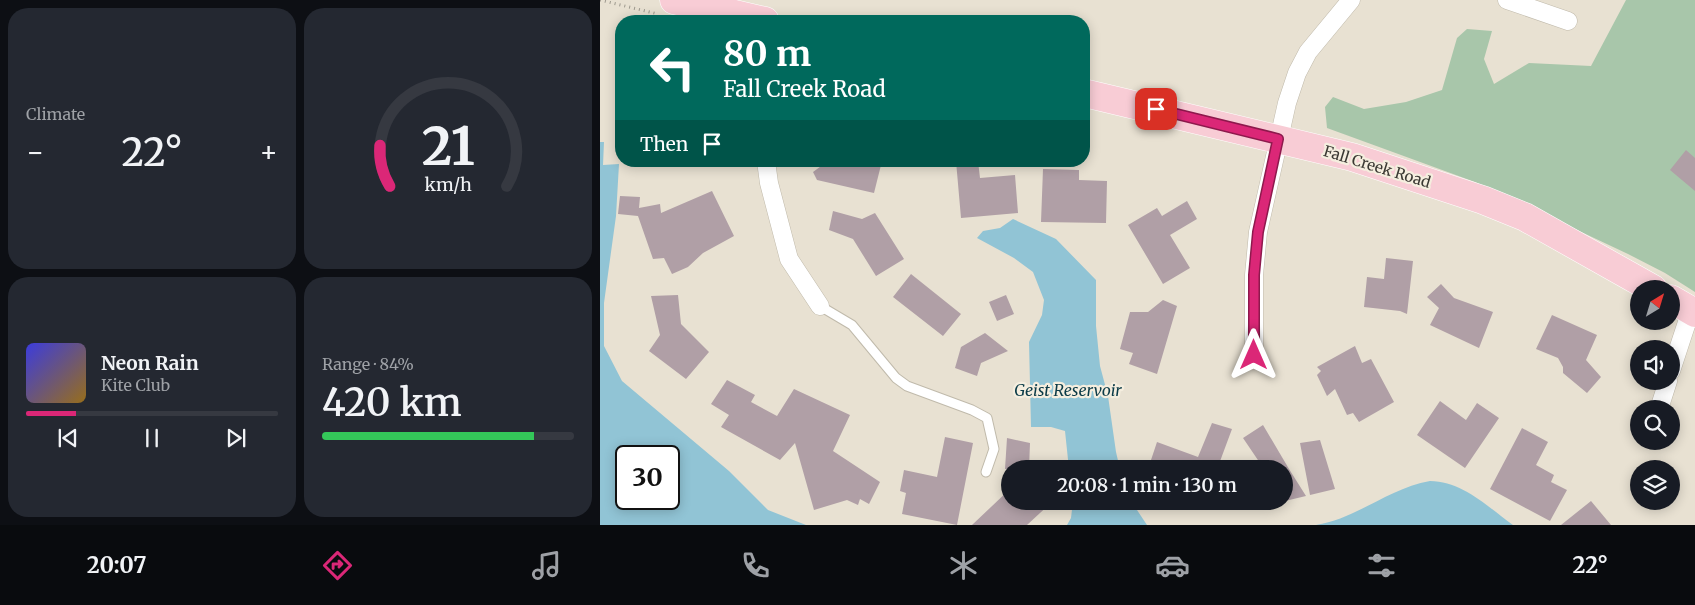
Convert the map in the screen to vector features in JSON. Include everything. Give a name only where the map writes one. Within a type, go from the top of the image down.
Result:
[{"type":"main road","points":[[666,7],[723,15]]},
{"type":"main road","name":"Fall Creek Road","points":[[1090,94],[1352,157],[1483,200],[1525,217],[1637,280]]},
{"type":"street","points":[[1254,355],[1254,275],[1258,232],[1286,103],[1297,73],[1308,52],[1351,0]]},
{"type":"street","points":[[1507,0],[1568,21]]},
{"type":"street","points":[[767,167],[769,183],[789,259],[820,306]]},
{"type":"street","points":[[1678,340],[1686,307]]},
{"type":"lane","points":[[820,306],[852,325],[896,378],[907,386],[972,410],[987,418],[994,450],[986,472]]},
{"type":"path","points":[[600,0],[666,7]]},
{"type":"green space","points":[[1626,0],[1695,0],[1695,292],[1680,282],[1680,280],[1676,280],[1628,254],[1475,182],[1327,128],[1325,107],[1333,97],[1364,109],[1406,102],[1442,90],[1457,38],[1467,29],[1492,31],[1484,59],[1494,84],[1529,63],[1591,66]]},
{"type":"water","points":[[600,142],[604,142],[603,165],[615,164],[615,167],[619,167],[616,216],[604,303],[604,346],[622,381],[729,471],[768,510],[806,525],[600,525]]},
{"type":"water","name":"Geist Reservoir","points":[[1013,219],[1056,239],[1096,280],[1096,326],[1100,366],[1108,396],[1118,460],[1068,460],[1065,431],[1051,427],[1031,427],[1029,342],[1042,315],[1044,300],[1033,272],[1014,258],[977,238],[983,231],[1000,228]]},
{"type":"water","points":[[1430,481],[1442,482],[1464,490],[1513,525],[1316,525],[1345,517],[1401,490]]},
{"type":"water","points":[[1072,510],[1137,510],[1147,525],[1067,525],[1071,518]]},
{"type":"building","points":[[1686,150],[1695,158],[1695,191],[1670,170]]},
{"type":"building","points":[[820,167],[880,167],[874,193],[817,180],[813,172]]},
{"type":"building","points":[[957,167],[979,167],[980,178],[1015,175],[1018,213],[961,218]]},
{"type":"building","points":[[1043,169],[1079,170],[1079,180],[1107,181],[1106,223],[1041,222]]},
{"type":"building","points":[[712,191],[734,236],[703,253],[688,267],[672,274],[664,258],[653,259],[638,216],[618,214],[620,196],[640,197],[639,208],[660,204],[661,213]]},
{"type":"building","points":[[1187,201],[1197,219],[1170,235],[1190,268],[1163,284],[1128,225],[1157,208],[1162,216]]},
{"type":"building","points":[[833,211],[862,219],[875,213],[904,259],[876,276],[853,239],[829,230]]},
{"type":"building","points":[[1386,258],[1413,261],[1407,314],[1400,311],[1364,307],[1367,277],[1384,279]]},
{"type":"building","points":[[911,274],[961,314],[943,336],[893,297]]},
{"type":"building","points":[[1441,284],[1454,298],[1493,312],[1479,348],[1430,325],[1439,308],[1427,297]]},
{"type":"building","points":[[678,295],[681,324],[709,352],[686,379],[649,351],[660,335],[651,296]]},
{"type":"building","points":[[1006,295],[1014,314],[997,321],[989,302]]},
{"type":"building","points":[[1163,300],[1177,306],[1157,374],[1129,364],[1133,353],[1120,349],[1130,312],[1148,312]]},
{"type":"building","points":[[1552,315],[1597,335],[1586,360],[1601,377],[1587,393],[1563,373],[1563,367],[1558,358],[1536,349]]},
{"type":"building","points":[[985,333],[1008,351],[981,363],[977,376],[955,368],[961,347]]},
{"type":"building","points":[[1355,346],[1362,363],[1371,359],[1394,402],[1359,422],[1353,413],[1347,415],[1335,389],[1327,396],[1317,375],[1321,371],[1317,367]]},
{"type":"building","points":[[727,380],[755,395],[751,402],[777,416],[794,389],[850,415],[833,451],[880,482],[869,504],[860,499],[858,505],[847,500],[814,510],[795,443],[780,460],[721,427],[729,415],[711,404]]},
{"type":"building","points":[[1440,401],[1466,420],[1477,403],[1499,418],[1465,468],[1417,435]]},
{"type":"building","points":[[1212,423],[1232,429],[1220,460],[1151,460],[1157,442],[1198,457]]},
{"type":"building","points":[[1263,425],[1284,460],[1258,460],[1243,438]]},
{"type":"building","points":[[1522,428],[1548,442],[1536,465],[1554,475],[1551,482],[1567,490],[1550,521],[1490,489]]},
{"type":"building","points":[[945,437],[973,443],[957,525],[902,514],[906,493],[900,491],[904,470],[937,477]]},
{"type":"building","points":[[1007,438],[1030,443],[1029,460],[1006,460]]},
{"type":"building","points":[[1320,440],[1335,489],[1310,495],[1300,443]]},
{"type":"building","points":[[1293,475],[1306,496],[1293,499]]},
{"type":"building","points":[[1001,498],[1001,510],[1043,510],[1027,525],[972,525]]},
{"type":"building","points":[[1591,501],[1611,525],[1561,525]]},
{"type":"route","points":[[1156,109],[1278,139],[1258,232],[1254,275],[1254,355]]}]
